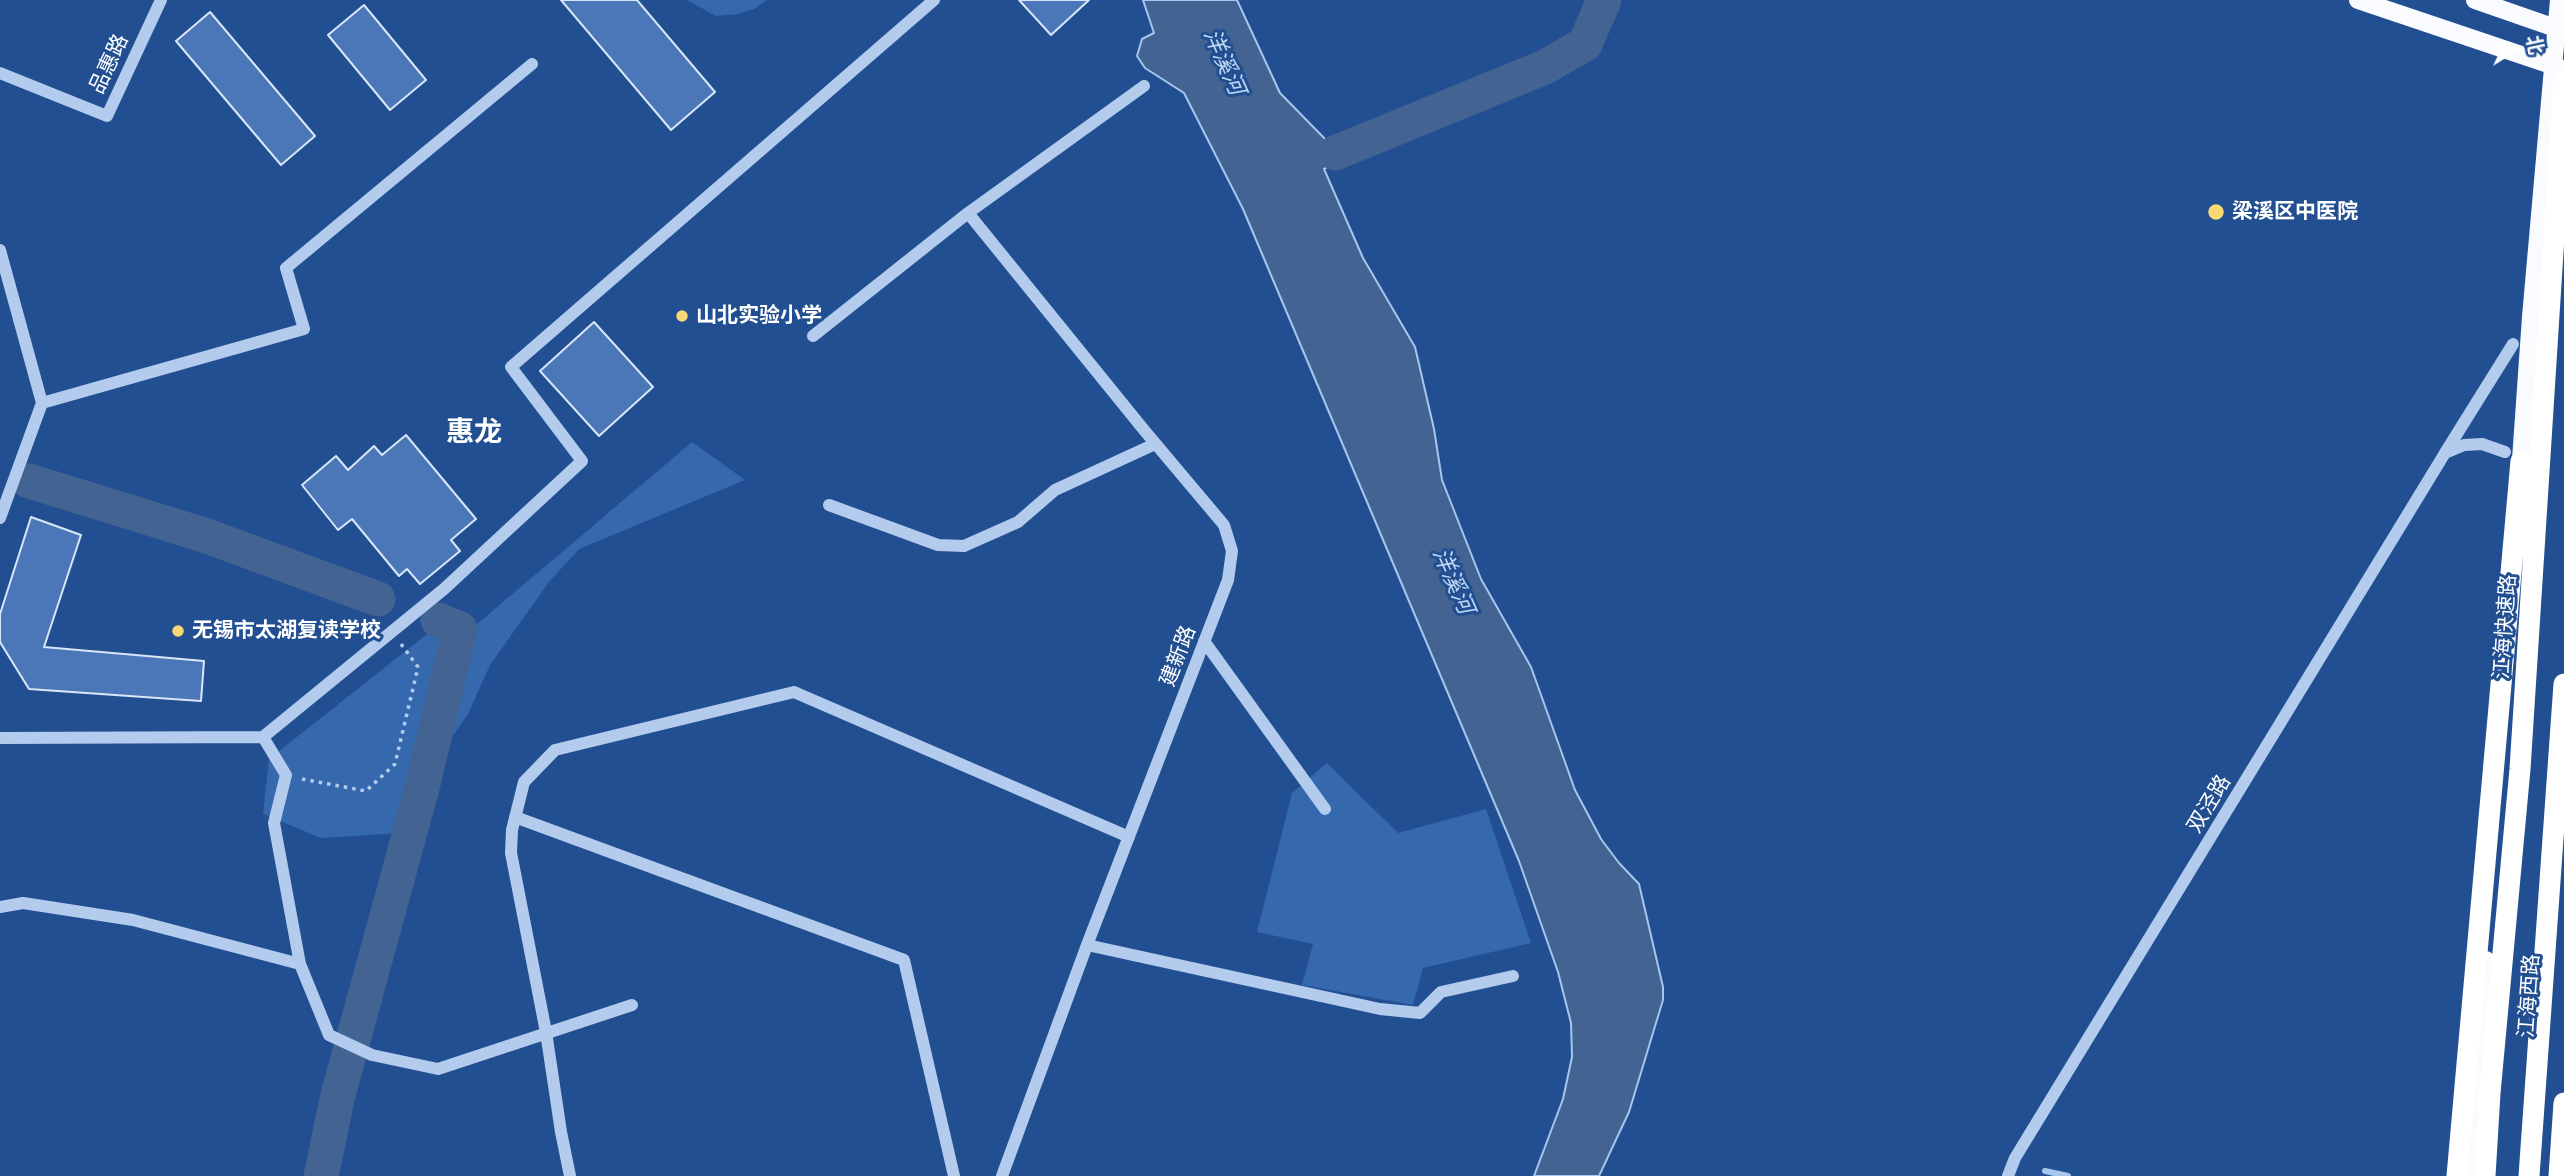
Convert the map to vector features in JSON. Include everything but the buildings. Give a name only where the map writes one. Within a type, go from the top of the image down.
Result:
[{"type":"highway","name":"江海快速路","points":[[2485,1176],[2490,1093],[2520,769],[2560,72]]},
{"type":"highway","points":[[2457,1176],[2498,714],[2513,456]]},
{"type":"highway","points":[[2529,1176],[2564,684]]},
{"type":"highway","points":[[2558,1176],[2564,1103]]},
{"type":"main road","points":[[2358,0],[2560,72]]},
{"type":"main road","points":[[2474,0],[2560,30]]},
{"type":"main road","points":[[2472,1176],[2513,456],[2560,72],[2559,0]]},
{"type":"main road","name":"江海西路","points":[[2539,1176],[2564,820]]},
{"type":"street","name":"品惠路","points":[[0,73],[107,116],[161,0]]},
{"type":"street","points":[[0,738],[263,737],[444,589],[582,461],[511,367],[934,0]]},
{"type":"street","points":[[42,403],[304,329],[286,268],[532,64]]},
{"type":"street","points":[[813,336],[968,213],[1144,86]]},
{"type":"street","name":"建新路","points":[[968,213],[1224,525],[1231,551],[1228,580],[1002,1176]]},
{"type":"street","points":[[0,250],[42,403],[0,518]]},
{"type":"street","name":"双泾路","points":[[2008,1176],[2023,1146],[2512,344]]},
{"type":"street","points":[[829,505],[938,545],[964,546],[1017,522],[1055,490],[1155,444]]},
{"type":"street","points":[[2445,453],[2464,445],[2482,444],[2513,456]]},
{"type":"street","points":[[1204,641],[1325,809]]},
{"type":"street","points":[[570,1176],[546,1032],[511,853],[515,817],[524,782],[555,750],[794,692],[1129,837]]},
{"type":"street","points":[[263,737],[286,775],[275,823],[300,964],[329,1035],[372,1055],[438,1069],[632,1005]]},
{"type":"street","points":[[515,817],[904,960],[954,1176]]},
{"type":"street","points":[[0,907],[23,903],[133,920],[300,964]]},
{"type":"street","points":[[1087,946],[1380,1009],[1420,1013],[1441,992],[1513,976]]},
{"type":"path","points":[[286,775],[366,791],[396,764],[418,667],[392,632]]},
{"type":"shaded area","points":[[687,0],[767,0],[754,9],[716,16]]},
{"type":"shaded area","points":[[692,442],[745,480],[579,549],[549,582],[490,665],[468,714],[443,750],[470,630]]},
{"type":"shaded area","points":[[436,627],[450,634],[400,833],[321,838],[263,814],[269,759]]},
{"type":"shaded area","points":[[1327,763],[1398,833],[1486,809],[1531,943],[1423,968],[1413,1005],[1302,985],[1313,944],[1257,932],[1292,793]]},
{"type":"water","name":"洋溪河","points":[[1143,0],[1237,0],[1280,93],[1328,142],[1335,153],[1335,163],[1324,169],[1363,258],[1415,347],[1434,429],[1442,480],[1481,579],[1531,667],[1575,790],[1601,839],[1639,884],[1663,987],[1663,1000],[1629,1112],[1599,1176],[1534,1176],[1563,1099],[1572,1057],[1571,1023],[1558,972],[1519,861],[1243,209],[1184,93],[1145,68],[1137,56],[1142,39],[1154,33]]},
{"type":"waterway","points":[[1335,153],[1545,67],[1585,44],[1604,0]]},
{"type":"waterway","points":[[29,481],[204,535],[378,599]]},
{"type":"waterway","points":[[321,1176],[338,1095],[422,788],[460,629],[438,620]]},
{"type":"waterway","points":[[2045,1171],[2068,1176]]},
{"type":"place","name":"梁溪区中医院","points":[[2216,212]]},
{"type":"place","name":"山北实验小学","points":[[682,316]]},
{"type":"place","name":"无锡市太湖复读学校","points":[[178,631]]},
{"type":"district","name":"惠龙","points":[[474,432]]}]
